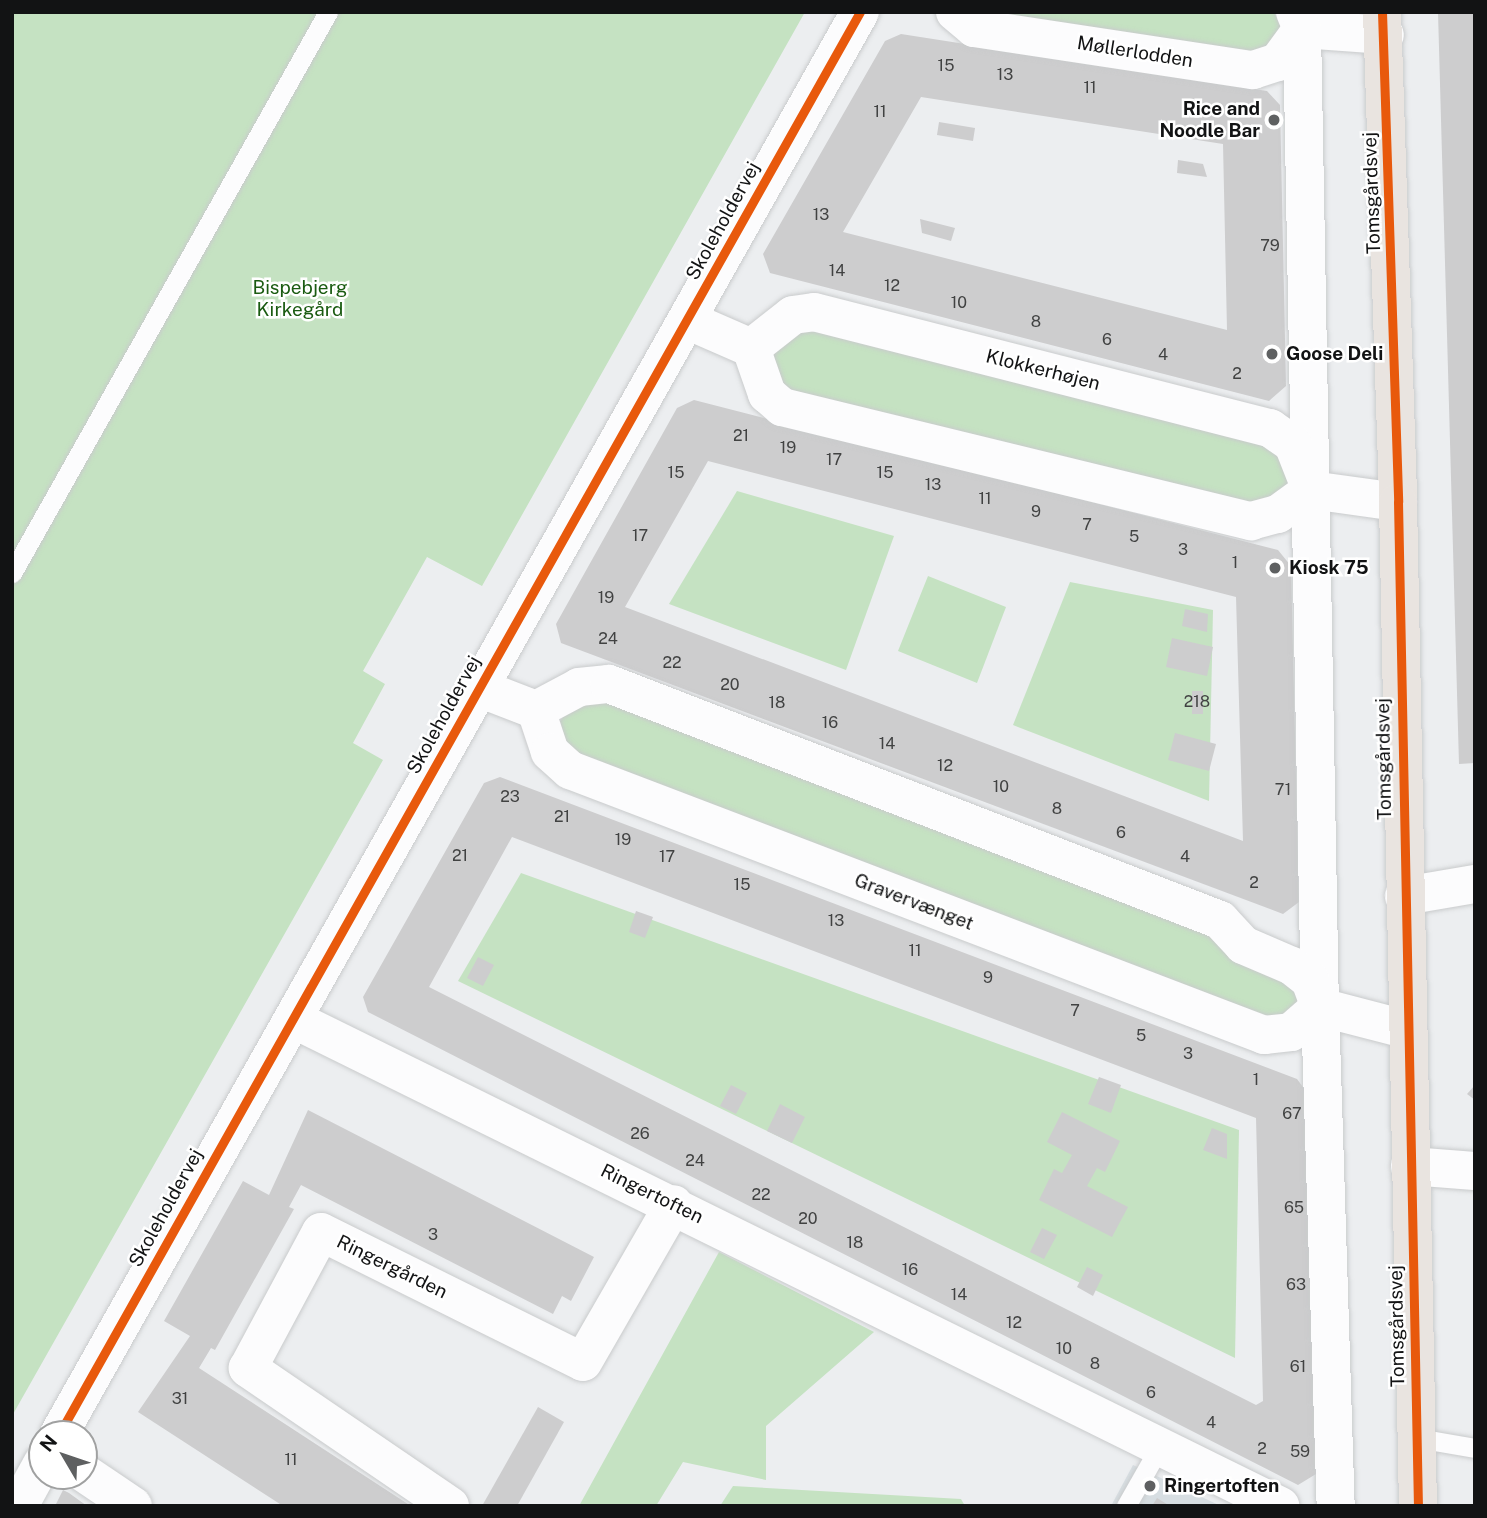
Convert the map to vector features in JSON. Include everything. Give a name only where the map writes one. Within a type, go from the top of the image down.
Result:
[{"type":"main road","name":"Tomsgårdsvej","points":[[1384,24],[1398,502],[1404,896],[1419,1506]]},
{"type":"street","name":"Skoleholdervej","points":[[67,1420],[860,12]]},
{"type":"street","name":"Møllerlodden","points":[[955,12],[974,28],[1253,70],[1278,62],[1299,21]]},
{"type":"street","points":[[1336,1506],[1320,1007],[1299,21],[1384,24]]},
{"type":"street","name":"Klokkerhøjen","points":[[751,348],[793,314],[814,312],[1270,428],[1293,444],[1311,490]]},
{"type":"street","points":[[687,320],[751,348],[767,394],[782,407],[1251,521],[1278,514],[1311,490],[1398,502]]},
{"type":"street","points":[[479,688],[536,709],[579,687],[609,684],[1220,920],[1243,945],[1292,966],[1310,980],[1320,1007]]},
{"type":"street","name":"Gravervænget","points":[[536,709],[550,752],[570,770],[1251,1031],[1264,1035],[1291,1032],[1320,1007]]},
{"type":"street","points":[[1404,896],[1475,884]]},
{"type":"street","points":[[1320,1007],[1408,1030]]},
{"type":"street","name":"Ringertoften","points":[[293,1019],[674,1204],[1280,1506]]},
{"type":"street","points":[[1410,1166],[1475,1171]]},
{"type":"street","name":"Ringergården","points":[[450,1506],[248,1368],[321,1232],[583,1362],[674,1204]]},
{"type":"street","points":[[98,1482],[133,1506]]},
{"type":"street","points":[[19,1506],[28,1490]]},
{"type":"lane","points":[[12,573],[328,12]]},
{"type":"lane","points":[[1417,1438],[1475,1448]]},
{"type":"lane","points":[[1126,1506],[1159,1448]]},
{"type":"shaded area","name":"Ringertoften","points":[[1133,1465],[1221,1506],[1111,1506]]},
{"type":"green space","name":"Bispebjerg Kirkegård","points":[[12,12],[805,12],[482,586],[427,557],[363,671],[385,684],[353,743],[383,760],[12,1416]]},
{"type":"green space","points":[[983,12],[1274,12],[1281,28],[1269,47],[1248,54]]},
{"type":"green space","points":[[812,325],[1259,439],[1278,453],[1295,484],[1271,498],[1246,504],[805,397],[782,387],[767,355]]},
{"type":"green space","points":[[737,491],[894,536],[846,670],[669,604]]},
{"type":"green space","points":[[928,576],[1006,607],[977,683],[898,651]]},
{"type":"green space","points":[[1070,582],[1213,610],[1209,801],[1013,725]]},
{"type":"green space","points":[[606,699],[1206,929],[1310,1001],[1279,1017],[1255,1017],[567,751],[560,721],[572,705]]},
{"type":"green space","points":[[521,873],[1239,1130],[1235,1358],[458,981]]},
{"type":"green space","points":[[719,1252],[874,1332],[766,1426],[766,1480],[683,1462],[656,1506],[579,1506]]},
{"type":"green space","points":[[733,1486],[961,1499],[965,1506],[720,1506]]},
{"type":"building","points":[[1438,12],[1475,12],[1475,763],[1459,764]]},
{"type":"building","points":[[901,34],[1267,91],[1280,105],[1286,386],[1269,401],[770,273],[763,254],[885,41]],"holes":[[[921,97],[1223,144],[1227,330],[843,232]]]},
{"type":"building","points":[[939,122],[975,128],[973,141],[937,135]]},
{"type":"building","points":[[1178,160],[1203,164],[1207,177],[1177,173]]},
{"type":"building","points":[[920,219],[955,228],[951,241],[922,233]]},
{"type":"building","points":[[694,400],[1278,550],[1291,566],[1299,902],[1283,914],[561,643],[556,624],[677,408]],"holes":[[[708,461],[1236,597],[1243,841],[625,607]]]},
{"type":"building","points":[[1185,609],[1208,614],[1207,632],[1182,626]]},
{"type":"building","points":[[1172,638],[1213,647],[1207,676],[1166,667]]},
{"type":"building","points":[[1192,691],[1203,691],[1203,714],[1192,714]]},
{"type":"building","points":[[1175,733],[1216,744],[1209,771],[1168,760]]},
{"type":"building","points":[[500,777],[1297,1079],[1306,1091],[1316,1474],[1298,1485],[368,1012],[363,997],[484,783]],"holes":[[[512,837],[1256,1118],[1263,1401],[1256,1405],[429,987]]]},
{"type":"building","points":[[636,911],[653,917],[645,938],[629,932]]},
{"type":"building","points":[[478,957],[494,965],[483,986],[467,978]]},
{"type":"building","points":[[1099,1077],[1121,1085],[1111,1113],[1088,1104]]},
{"type":"building","points":[[731,1085],[747,1093],[736,1114],[720,1106]]},
{"type":"building","points":[[1475,1085],[1475,1100],[1467,1094]]},
{"type":"building","points":[[780,1104],[805,1117],[792,1143],[767,1131]]},
{"type":"building","points":[[308,1110],[594,1257],[571,1301],[562,1296],[553,1314],[301,1185],[289,1207],[294,1209],[215,1350],[211,1348],[199,1368],[411,1506],[283,1506],[138,1412],[190,1336],[164,1321],[243,1181],[269,1195]]},
{"type":"building","points":[[1062,1112],[1120,1141],[1105,1172],[1097,1168],[1087,1186],[1128,1207],[1112,1237],[1039,1200],[1054,1169],[1062,1173],[1072,1155],[1047,1142]]},
{"type":"building","points":[[1212,1128],[1227,1134],[1227,1159],[1203,1150]]},
{"type":"building","points":[[1042,1228],[1057,1235],[1044,1259],[1030,1252]]},
{"type":"building","points":[[1087,1267],[1103,1275],[1093,1296],[1077,1287]]},
{"type":"building","points":[[538,1407],[564,1422],[517,1506],[482,1506]]},
{"type":"building","points":[[63,1490],[87,1506],[55,1506]]},
{"type":"building","points":[[1157,1498],[1170,1506],[1152,1506]]},
{"type":"cycle path","points":[[67,1420],[860,12]]},
{"type":"cycle path","points":[[1382,12],[1398,502],[1418,1506]]},
{"type":"place","name":"Rice and Noodle Bar","points":[[1274,120]]},
{"type":"place","name":"Goose Deli","points":[[1272,354]]},
{"type":"place","name":"Kiosk 75","points":[[1275,568]]},
{"type":"place","name":"Ringertoften","points":[[1150,1486]]}]
